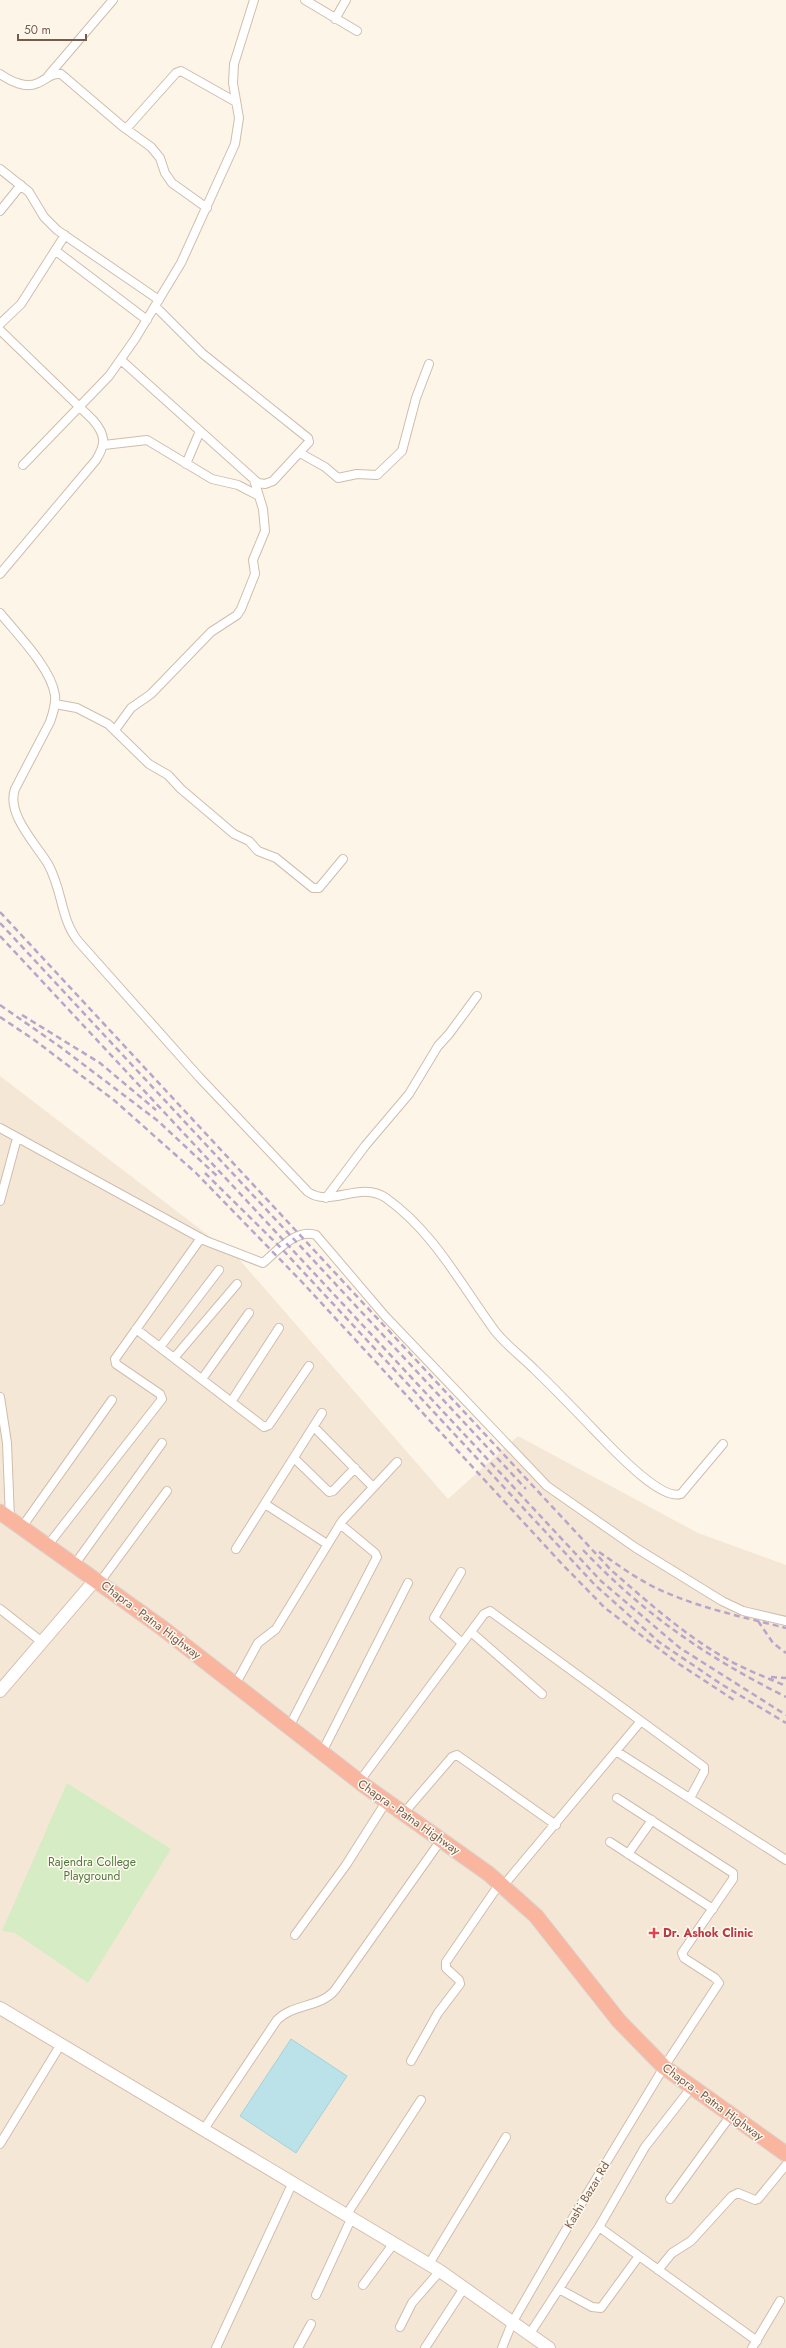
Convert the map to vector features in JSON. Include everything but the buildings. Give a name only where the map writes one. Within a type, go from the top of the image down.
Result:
[{"type":"highway","name":"Chapra - Patna Highway","points":[[11,1519],[98,1580],[359,1782],[502,1885],[536,1916],[619,2021],[664,2067],[690,2088],[786,2154]]},
{"type":"street","points":[[48,77],[113,0]]},
{"type":"street","points":[[23,465],[100,387],[121,360],[181,263],[235,144],[239,126],[233,83],[234,64],[254,0]]},
{"type":"street","points":[[305,0],[357,31]]},
{"type":"street","points":[[335,19],[346,0]]},
{"type":"street","points":[[126,129],[176,73],[181,71],[236,102]]},
{"type":"street","points":[[0,74],[12,81],[26,85],[38,83],[56,73],[66,77],[126,129],[156,152],[172,183],[207,208]]},
{"type":"street","points":[[0,169],[29,192],[50,224],[157,303],[203,354],[309,439],[309,442],[273,481],[265,484],[254,480],[121,360]]},
{"type":"street","points":[[0,211],[21,185]]},
{"type":"street","points":[[0,324],[21,304],[65,235]]},
{"type":"street","points":[[56,251],[147,320]]},
{"type":"street","points":[[0,330],[100,428],[103,434],[104,445],[96,460],[0,574]]},
{"type":"street","points":[[300,453],[325,467],[338,478],[379,473],[404,447],[415,403],[429,364]]},
{"type":"street","points":[[186,464],[200,431]]},
{"type":"street","points":[[104,445],[147,440],[216,481],[238,485],[259,496]]},
{"type":"street","points":[[115,730],[131,708],[151,694],[211,632],[237,615],[241,609],[255,574],[253,560],[265,531],[264,517],[254,480]]},
{"type":"street","points":[[0,613],[47,675],[53,686],[55,704],[47,729],[15,789],[12,801],[21,822],[56,881],[62,896],[67,925],[78,941],[142,1014],[304,1188],[316,1197],[326,1198],[356,1191],[374,1193],[386,1198],[424,1233],[454,1270],[496,1331],[505,1341],[616,1453],[663,1491],[674,1495],[681,1494],[724,1444]]},
{"type":"street","points":[[55,704],[71,706],[87,712],[115,730],[149,764],[168,775],[181,789],[234,834],[249,841],[258,850],[276,858],[313,888],[319,888],[343,859]]},
{"type":"street","points":[[326,1198],[365,1146],[409,1094],[438,1046],[449,1034],[476,996]]},
{"type":"street","points":[[0,1128],[201,1238],[263,1263],[292,1239],[307,1234],[316,1235],[385,1316],[547,1486],[636,1548],[722,1600],[743,1611],[786,1621]]},
{"type":"street","points":[[0,1201],[18,1138]]},
{"type":"street","points":[[48,1545],[162,1399],[160,1394],[115,1362],[116,1356],[201,1238]]},
{"type":"street","points":[[160,1347],[220,1270]]},
{"type":"street","points":[[174,1358],[237,1284]]},
{"type":"street","points":[[202,1380],[249,1313]]},
{"type":"street","points":[[231,1402],[279,1328]]},
{"type":"street","points":[[136,1329],[262,1426],[267,1427],[309,1366]]},
{"type":"street","points":[[0,1397],[7,1436],[11,1519]]},
{"type":"street","points":[[11,1519],[112,1400]]},
{"type":"street","points":[[236,1549],[322,1413]]},
{"type":"street","points":[[314,1427],[374,1486]]},
{"type":"street","points":[[75,1564],[162,1443]]},
{"type":"street","points":[[294,1458],[329,1492],[333,1491],[355,1468]]},
{"type":"street","points":[[235,1685],[258,1643],[274,1632],[340,1524],[397,1462]]},
{"type":"street","points":[[0,1691],[98,1580],[167,1491]]},
{"type":"street","points":[[265,1504],[327,1544]]},
{"type":"street","points":[[289,1727],[377,1557],[375,1552],[340,1524]]},
{"type":"street","points":[[461,1572],[434,1618],[462,1643]]},
{"type":"street","points":[[322,1754],[408,1583]]},
{"type":"street","points":[[0,1609],[42,1642]]},
{"type":"street","points":[[359,1782],[486,1612],[495,1613],[704,1767],[704,1772],[690,1798]]},
{"type":"street","points":[[471,1632],[542,1694]]},
{"type":"street","points":[[411,2061],[438,2013],[460,1984],[459,1980],[446,1968],[446,1962],[502,1885],[556,1825],[641,1721]]},
{"type":"street","points":[[616,1751],[786,1860]]},
{"type":"street","points":[[403,1814],[452,1757],[457,1755],[556,1825]]},
{"type":"street","points":[[610,1842],[713,1908],[733,1879],[733,1873],[617,1798]]},
{"type":"street","points":[[294,1935],[346,1865],[386,1802]]},
{"type":"street","points":[[628,1854],[652,1820]]},
{"type":"street","points":[[204,2129],[277,2020],[287,2012],[325,1999],[335,1990],[441,1840]]},
{"type":"street","name":"Kashi Bazar Rd","points":[[502,2348],[512,2323],[578,2209],[664,2067],[718,1985],[717,1980],[684,1958],[682,1953],[713,1908]]},
{"type":"street","points":[[0,2008],[429,2264],[549,2348]]},
{"type":"street","points":[[0,2144],[61,2044]]},
{"type":"street","points":[[529,2335],[599,2227],[646,2147],[690,2088]]},
{"type":"street","points":[[316,2295],[350,2216],[421,2100]]},
{"type":"street","points":[[670,2199],[731,2115]]},
{"type":"street","points":[[429,2264],[506,2136]]},
{"type":"street","points":[[658,2270],[672,2253],[691,2241],[735,2194],[740,2194],[755,2200],[758,2199],[786,2165]]},
{"type":"street","points":[[216,2348],[293,2182]]},
{"type":"street","points":[[599,2227],[658,2270],[754,2344],[780,2301]]},
{"type":"street","points":[[363,2285],[394,2243]]},
{"type":"street","points":[[558,2289],[592,2307],[601,2308],[639,2256]]},
{"type":"street","points":[[400,2327],[412,2303],[440,2271]]},
{"type":"street","points":[[425,2348],[464,2288]]},
{"type":"street","points":[[298,2348],[311,2324]]},
{"type":"shaded area","points":[[0,1076],[238,1258],[448,1499],[518,1436],[698,1533],[786,1565],[786,2348],[0,2348]]},
{"type":"green space","name":"Rajendra College Playground","points":[[67,1783],[171,1849],[88,1983],[15,1933],[2,1931]]},
{"type":"water","points":[[291,2039],[347,2076],[296,2153],[240,2116]]},
{"type":"railway","points":[[0,912],[611,1570],[641,1596],[704,1645],[738,1665],[786,1686]]},
{"type":"railway","points":[[0,923],[526,1489]]},
{"type":"railway","points":[[0,936],[601,1581],[680,1648],[786,1715]]},
{"type":"railway","points":[[0,1005],[59,1046],[158,1121],[217,1176]]},
{"type":"railway","points":[[22,1015],[100,1063],[156,1110]]},
{"type":"railway","points":[[0,1017],[33,1039],[115,1101],[196,1173],[302,1282],[562,1564],[605,1608],[679,1664],[734,1700]]},
{"type":"railway","points":[[205,1173],[281,1248],[595,1585],[659,1642],[721,1684],[786,1723]]},
{"type":"railway","points":[[583,1550],[606,1574],[630,1595],[678,1633],[729,1666],[786,1697]]},
{"type":"railway","points":[[599,1552],[643,1581],[674,1596],[721,1612],[786,1628]]},
{"type":"railway","points":[[758,1621],[773,1643],[786,1653]]},
{"type":"railway","points":[[771,1677],[786,1678]]},
{"type":"place","name":"Dr. Ashok Clinic","points":[[654,1933]]}]
